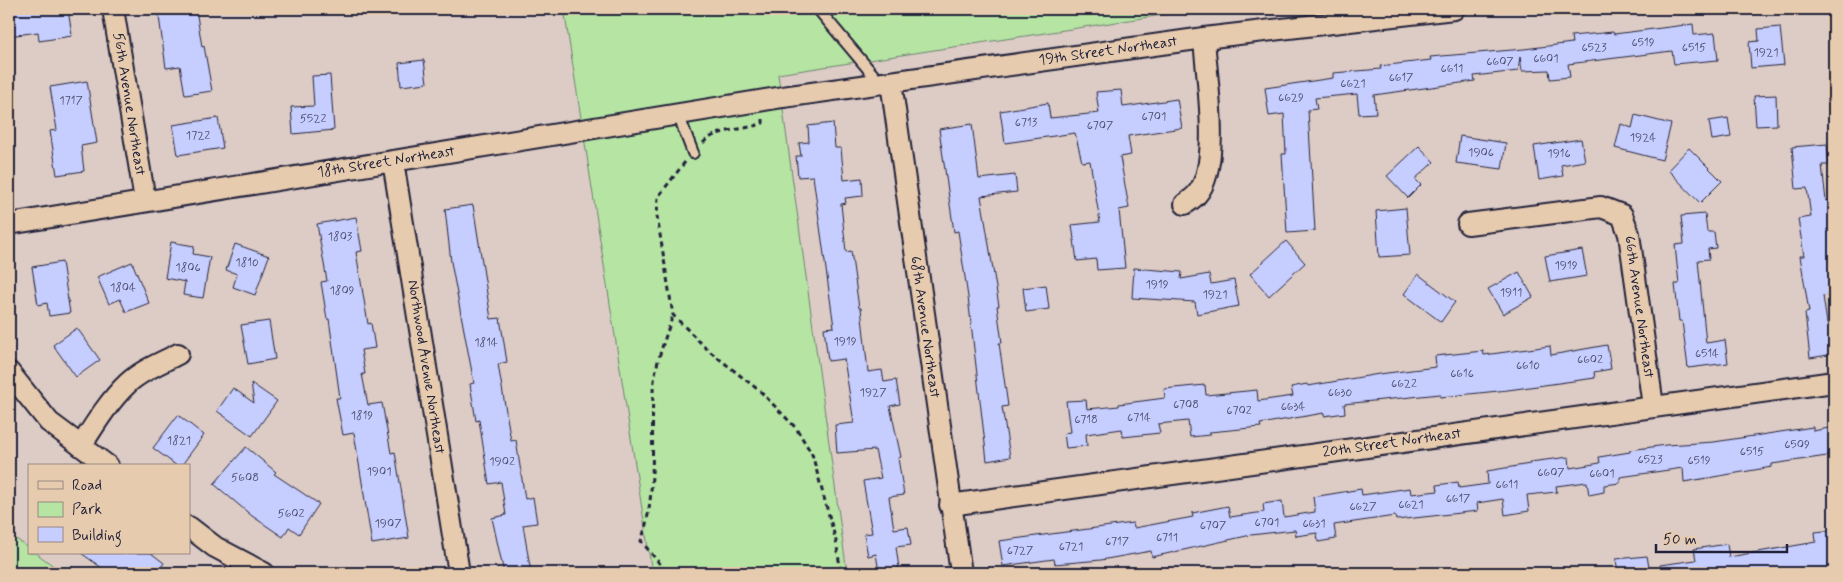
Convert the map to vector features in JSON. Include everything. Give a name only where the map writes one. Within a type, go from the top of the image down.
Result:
[{"type":"street","name":"56th Avenue Northeast","points":[[114,9],[145,200]]},
{"type":"street","name":"19th Street Northeast","points":[[764,100],[1204,38],[1407,12],[1454,9]]},
{"type":"street","points":[[1185,204],[1198,193],[1209,167],[1211,148],[1204,38]]},
{"type":"street","name":"68th Avenue Northeast","points":[[885,82],[961,573]]},
{"type":"street","name":"18th Street Northeast","points":[[9,224],[145,200],[764,100]]},
{"type":"street","name":"Northwood Avenue Northeast","points":[[393,161],[459,573]]},
{"type":"street","name":"66th Avenue Northeast","points":[[1468,224],[1601,207],[1622,215],[1629,234],[1652,406]]},
{"type":"street","points":[[81,446],[106,408],[128,383],[146,370],[178,354]]},
{"type":"street","points":[[9,372],[49,422],[105,464]]},
{"type":"street","name":"20th Street Northeast","points":[[950,505],[1834,382]]},
{"type":"street","points":[[190,528],[235,559],[264,573]]},
{"type":"lane","points":[[818,9],[885,82]]},
{"type":"lane","points":[[678,114],[693,153]]},
{"type":"path","points":[[661,573],[660,564],[641,541],[646,527],[651,477],[654,438],[653,391],[662,348],[673,315],[656,216],[658,197],[693,153],[714,134],[735,131],[763,123],[764,100]]},
{"type":"path","points":[[673,315],[708,350],[761,392],[796,428],[812,454],[836,541],[841,573]]},
{"type":"green space","points":[[564,9],[1201,9],[778,74],[847,573],[652,573]]},
{"type":"green space","points":[[9,534],[28,547],[28,554],[37,554],[63,573],[9,573]]},
{"type":"building","points":[[9,9],[68,9],[72,36],[39,41],[38,32],[9,36]]},
{"type":"building","points":[[158,9],[196,9],[212,91],[185,95],[180,66],[166,68]]},
{"type":"building","points":[[1693,24],[1694,35],[1715,33],[1718,60],[1674,64],[1672,51],[1568,64],[1570,77],[1550,79],[1549,70],[1522,71],[1520,57],[1518,71],[1474,76],[1475,81],[1374,95],[1376,113],[1359,114],[1357,94],[1315,98],[1317,109],[1308,110],[1315,231],[1287,233],[1282,154],[1286,154],[1284,114],[1269,116],[1265,88],[1333,78],[1333,73],[1381,69],[1380,66],[1431,60],[1430,57],[1572,43],[1571,36],[1613,32],[1614,34]]},
{"type":"building","points":[[1780,27],[1784,65],[1751,68],[1749,42],[1759,41],[1758,29]]},
{"type":"building","points":[[424,60],[427,83],[401,86],[399,63]]},
{"type":"building","points":[[330,75],[334,130],[293,134],[291,107],[314,106],[312,76]]},
{"type":"building","points":[[87,81],[97,143],[81,146],[84,171],[57,175],[50,131],[57,130],[50,87]]},
{"type":"building","points":[[1121,90],[1123,107],[1177,99],[1182,128],[1128,136],[1131,155],[1120,157],[1129,208],[1119,210],[1125,268],[1097,270],[1096,259],[1077,261],[1072,225],[1100,222],[1090,161],[1082,162],[1075,133],[1005,143],[1000,111],[1048,103],[1050,118],[1099,113],[1096,92]]},
{"type":"building","points":[[1776,95],[1777,125],[1756,126],[1754,96]]},
{"type":"building","points":[[1635,115],[1671,124],[1662,160],[1615,148],[1621,124],[1632,128]]},
{"type":"building","points":[[218,118],[223,148],[178,155],[173,125]]},
{"type":"building","points":[[1728,118],[1731,137],[1712,140],[1709,121]]},
{"type":"building","points":[[833,123],[835,148],[841,148],[844,180],[862,178],[863,196],[845,198],[846,203],[841,204],[846,252],[851,251],[859,308],[861,308],[868,372],[882,370],[884,382],[896,380],[900,404],[890,406],[901,457],[898,458],[904,495],[889,497],[894,529],[908,527],[911,545],[896,547],[899,568],[879,572],[876,554],[868,556],[864,534],[872,533],[863,481],[881,478],[875,450],[837,453],[835,425],[854,423],[844,359],[828,361],[824,328],[834,327],[813,176],[798,177],[796,156],[801,156],[799,143],[809,142],[808,126]]},
{"type":"building","points":[[972,124],[979,179],[1015,175],[1017,192],[981,196],[999,306],[997,306],[1002,343],[999,343],[1008,406],[1002,407],[1010,457],[987,461],[968,297],[958,231],[954,232],[939,129]]},
{"type":"building","points":[[1460,136],[1506,143],[1502,169],[1456,163]]},
{"type":"building","points":[[1581,139],[1585,161],[1561,165],[1563,176],[1539,180],[1534,146]]},
{"type":"building","points":[[1827,144],[1829,165],[1822,165],[1826,201],[1834,200],[1834,294],[1823,296],[1827,323],[1834,322],[1834,354],[1810,358],[1805,313],[1809,312],[1800,256],[1804,256],[1798,219],[1811,217],[1807,188],[1796,189],[1792,147]]},
{"type":"building","points":[[1419,146],[1434,162],[1415,179],[1421,185],[1408,198],[1387,176]]},
{"type":"building","points":[[1689,148],[1722,181],[1700,203],[1668,170]]},
{"type":"building","points":[[473,205],[491,319],[500,318],[507,362],[498,364],[511,441],[516,440],[525,499],[533,497],[537,523],[523,525],[531,573],[504,573],[492,518],[506,515],[501,482],[489,484],[479,420],[476,421],[470,384],[474,383],[451,262],[445,209]]},
{"type":"building","points":[[1406,208],[1410,255],[1379,257],[1376,211]]},
{"type":"building","points":[[1705,214],[1707,232],[1714,232],[1716,248],[1708,249],[1709,259],[1698,260],[1706,343],[1725,340],[1728,363],[1688,368],[1682,321],[1679,321],[1675,284],[1679,284],[1675,245],[1684,244],[1681,216]]},
{"type":"building","points":[[356,217],[362,251],[356,252],[368,324],[371,323],[375,348],[361,350],[365,374],[362,374],[368,405],[382,403],[391,453],[395,452],[409,538],[372,544],[354,433],[343,435],[336,398],[340,398],[329,319],[327,319],[321,282],[327,281],[317,224]]},
{"type":"building","points":[[1286,241],[1305,263],[1269,296],[1250,274]]},
{"type":"building","points":[[171,242],[194,246],[193,254],[210,257],[203,298],[183,295],[185,282],[165,278]]},
{"type":"building","points":[[235,244],[269,256],[255,295],[233,287],[237,274],[226,270]]},
{"type":"building","points":[[1582,250],[1587,276],[1550,282],[1545,256]]},
{"type":"building","points":[[62,262],[70,313],[49,316],[47,303],[38,305],[32,267]]},
{"type":"building","points":[[132,262],[149,303],[126,312],[120,299],[109,304],[97,277]]},
{"type":"building","points":[[1134,268],[1182,272],[1181,279],[1209,274],[1211,284],[1234,280],[1239,306],[1197,314],[1195,302],[1132,298]]},
{"type":"building","points":[[1519,272],[1533,297],[1503,314],[1488,289]]},
{"type":"building","points":[[1418,274],[1455,302],[1441,322],[1404,294]]},
{"type":"building","points":[[1046,285],[1049,309],[1026,312],[1023,288]]},
{"type":"building","points":[[269,321],[275,359],[248,364],[241,325]]},
{"type":"building","points":[[77,328],[100,360],[76,377],[53,345]]},
{"type":"building","points":[[1607,345],[1611,369],[1594,372],[1595,378],[1508,390],[1440,397],[1440,394],[1344,404],[1345,413],[1324,416],[1324,413],[1260,424],[1261,427],[1210,432],[1210,435],[1190,437],[1188,421],[1158,424],[1160,433],[1123,437],[1122,429],[1086,434],[1087,446],[1066,448],[1064,433],[1070,432],[1066,401],[1086,400],[1087,409],[1119,406],[1119,404],[1165,398],[1164,389],[1205,385],[1206,395],[1257,390],[1258,401],[1293,396],[1291,387],[1436,367],[1435,356],[1483,351],[1484,355],[1550,346],[1551,355]]},
{"type":"building","points":[[251,383],[277,401],[252,436],[217,411],[233,388],[254,403]]},
{"type":"building","points":[[178,415],[204,435],[182,464],[174,464],[153,448]]},
{"type":"building","points":[[1813,427],[1813,431],[1834,427],[1834,455],[1772,464],[1772,467],[1684,482],[1683,468],[1620,477],[1620,483],[1604,485],[1604,492],[1589,495],[1587,482],[1556,486],[1557,492],[1527,495],[1529,511],[1505,515],[1503,499],[1477,503],[1478,511],[1396,520],[1395,516],[1334,525],[1336,539],[1318,542],[1317,533],[1296,536],[1295,530],[1251,535],[1152,557],[1151,551],[1101,560],[1055,564],[1054,559],[1003,566],[999,541],[1133,523],[1134,528],[1193,517],[1192,513],[1228,506],[1230,517],[1264,512],[1263,504],[1282,501],[1284,517],[1315,512],[1313,497],[1361,489],[1362,495],[1410,488],[1411,494],[1438,491],[1437,485],[1458,482],[1459,488],[1488,484],[1487,471],[1530,464],[1530,462],[1569,457],[1570,468],[1600,463],[1599,457],[1630,452],[1630,450],[1666,445],[1714,442]]},
{"type":"building","points":[[246,447],[276,472],[274,474],[319,504],[299,534],[289,527],[283,537],[252,516],[214,484]]},
{"type":"building","points":[[1834,530],[1834,573],[1660,573],[1660,565],[1696,560],[1694,549],[1727,544],[1729,557],[1816,542],[1815,532]]},
{"type":"building","points":[[82,554],[152,554],[164,563],[157,573],[109,573]]},
{"type":"building","points":[[1647,556],[1650,573],[1618,573],[1616,559]]}]
